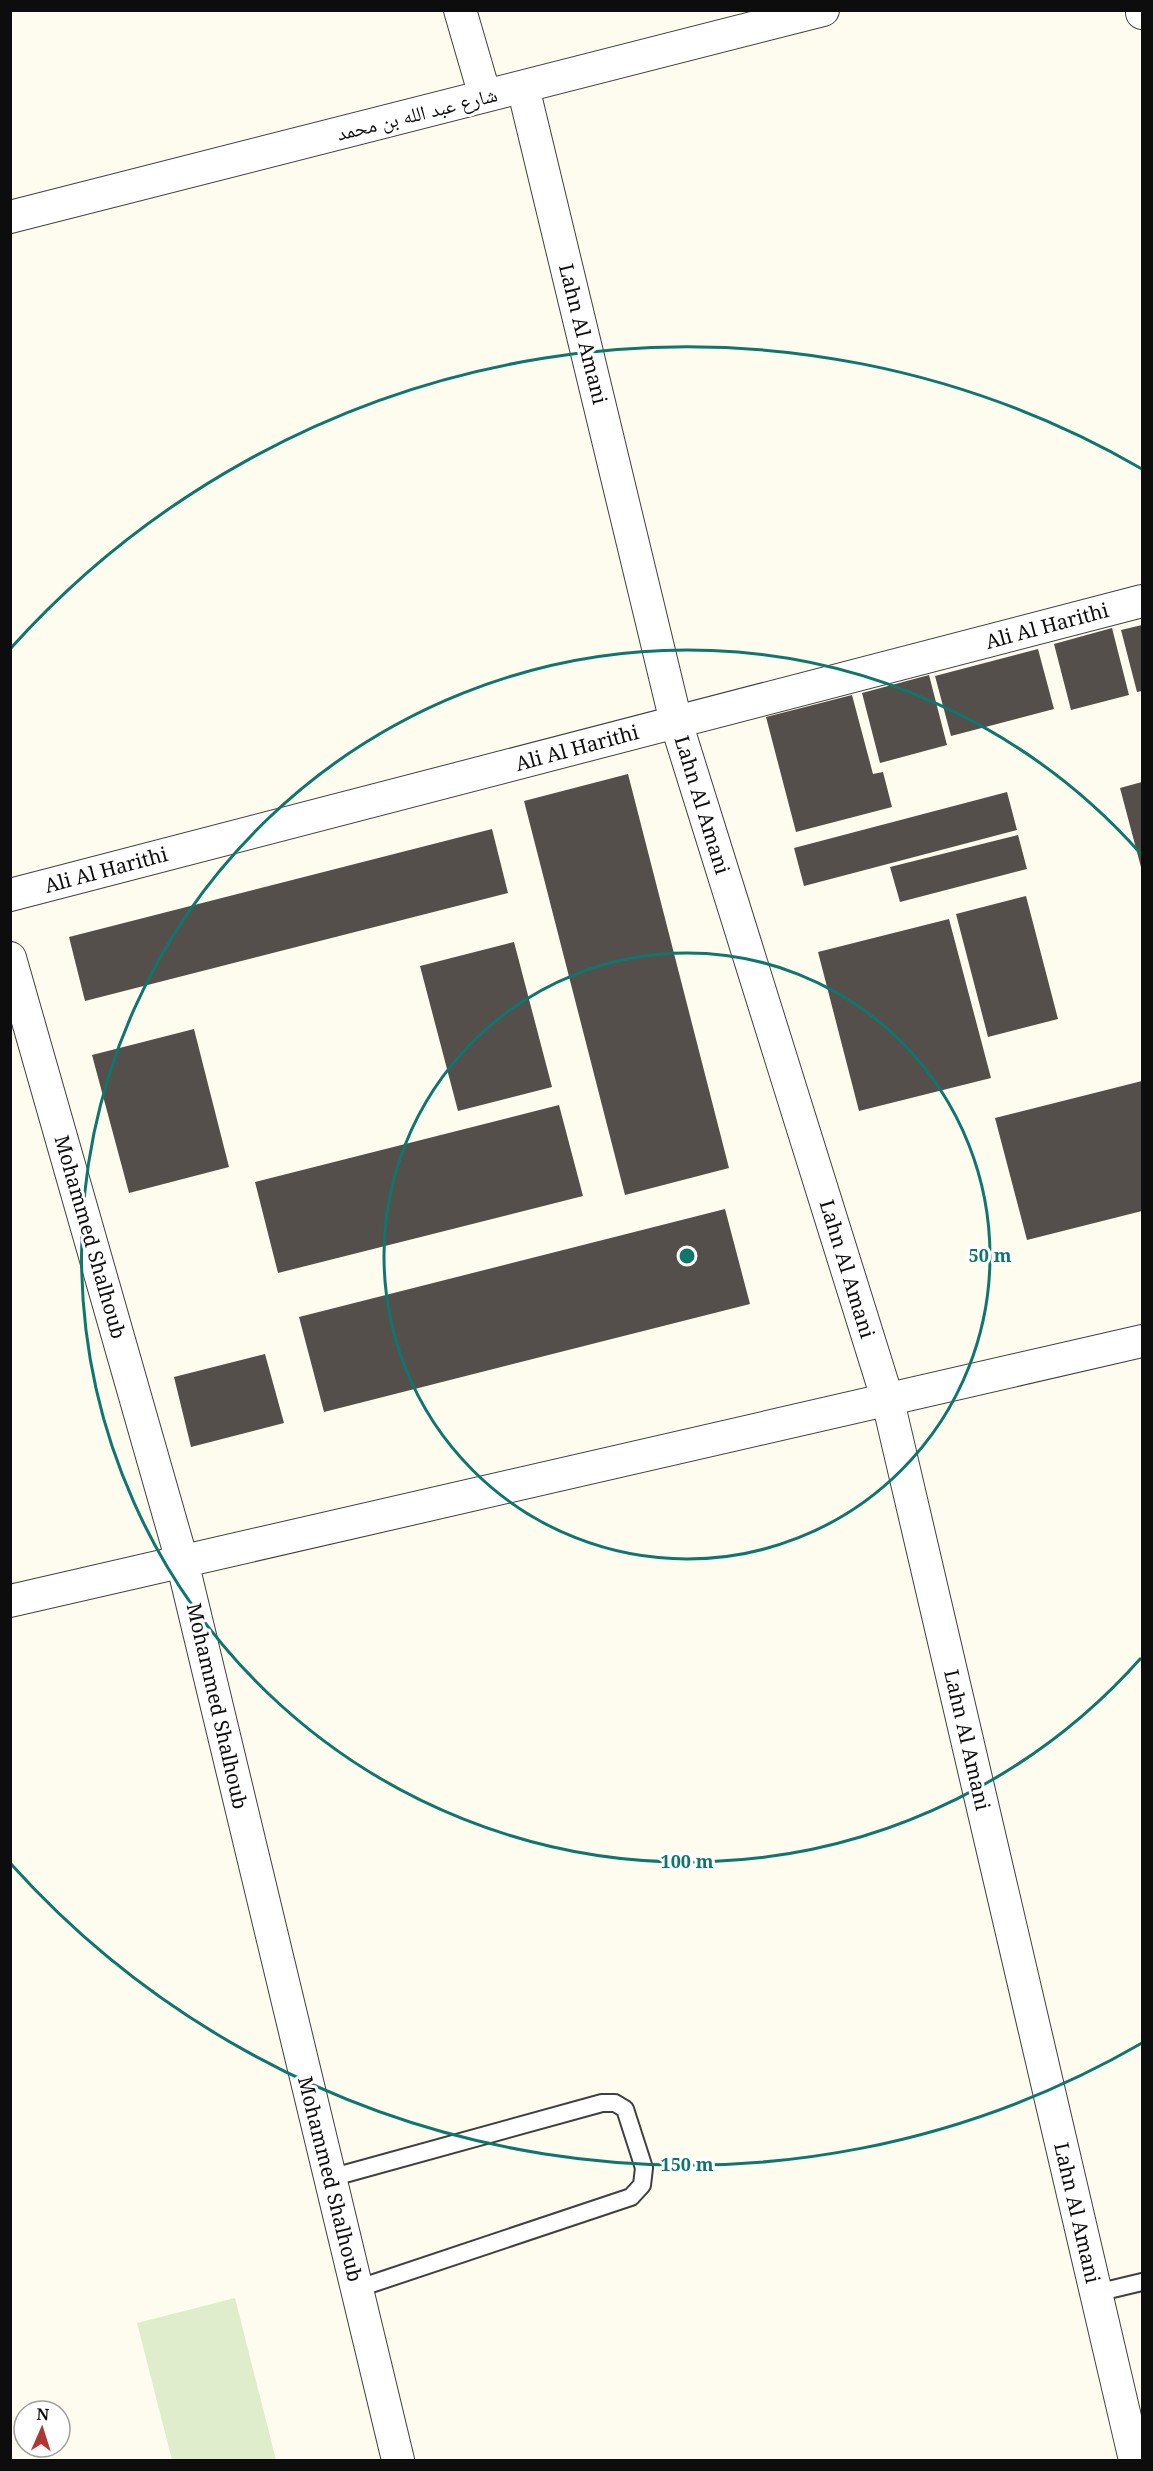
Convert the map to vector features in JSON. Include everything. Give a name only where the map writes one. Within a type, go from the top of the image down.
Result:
[{"type":"street","points":[[460,10],[484,96]]},
{"type":"street","name":"شارع عبد الله بن محمد","points":[[10,217],[818,11]]},
{"type":"street","name":"Lahn Al Amani","points":[[523,87],[676,722],[888,1401],[1135,2460]]},
{"type":"street","name":"Ali Al Harithi","points":[[10,895],[1143,601]]},
{"type":"street","name":"Mohammed Shalhoub","points":[[10,958],[182,1561],[398,2460]]},
{"type":"street","points":[[10,1601],[1143,1341]]},
{"type":"lane","points":[[330,2178],[603,2103],[615,2103],[625,2109],[644,2168],[642,2185],[631,2197],[356,2289]]},
{"type":"lane","points":[[1096,2293],[1143,2282]]},
{"type":"green space","points":[[235,2298],[276,2460],[172,2460],[137,2323]]},
{"type":"building","points":[[1142,625],[1142,691],[1137,692],[1121,630]]},
{"type":"building","points":[[1112,628],[1129,695],[1071,710],[1054,644]]},
{"type":"building","points":[[1038,649],[1054,709],[951,736],[935,676]]},
{"type":"building","points":[[929,675],[947,745],[880,763],[862,693]]},
{"type":"building","points":[[852,695],[873,774],[883,772],[892,807],[796,832],[766,717]]},
{"type":"building","points":[[628,774],[729,1168],[625,1195],[524,801]]},
{"type":"building","points":[[1142,782],[1142,871],[1120,788]]},
{"type":"building","points":[[1007,792],[1017,830],[804,886],[794,848]]},
{"type":"building","points":[[492,829],[508,893],[85,1001],[69,937]]},
{"type":"building","points":[[1018,835],[1027,869],[900,902],[890,867]]},
{"type":"building","points":[[1026,896],[1058,1019],[988,1037],[956,914]]},
{"type":"building","points":[[949,919],[991,1078],[859,1111],[818,952]]},
{"type":"building","points":[[514,942],[552,1087],[458,1111],[420,966]]},
{"type":"building","points":[[194,1029],[229,1167],[129,1193],[92,1055]]},
{"type":"building","points":[[1142,1081],[1142,1211],[1027,1240],[995,1118]]},
{"type":"building","points":[[559,1105],[583,1196],[278,1273],[255,1182]]},
{"type":"building","points":[[725,1209],[750,1304],[324,1412],[299,1317]]},
{"type":"building","points":[[265,1354],[284,1423],[191,1447],[174,1377]]}]
